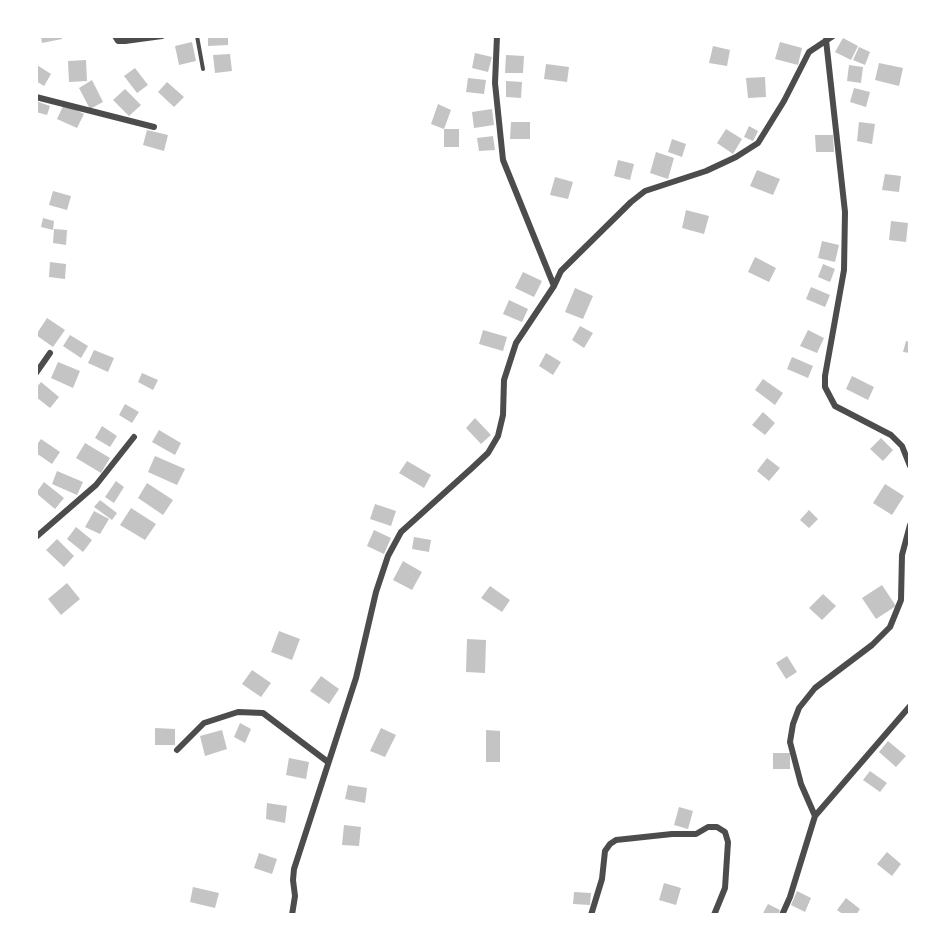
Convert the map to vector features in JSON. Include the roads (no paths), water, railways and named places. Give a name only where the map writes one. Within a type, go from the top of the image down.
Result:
[{"type":"street","points":[[115,36],[118,41],[162,36]]},
{"type":"street","points":[[497,36],[495,83],[503,160],[554,286]]},
{"type":"street","points":[[292,915],[296,896],[293,880],[294,869],[356,678],[376,592],[388,556],[401,531],[443,496],[488,453],[498,436],[502,416],[504,380],[516,343],[561,272],[631,202],[645,191],[706,171],[736,157],[758,143],[784,101],[809,52],[830,38],[845,212],[844,270],[825,387],[835,406],[891,435],[902,446],[910,466]]},
{"type":"street","points":[[36,97],[154,127]]},
{"type":"street","points":[[36,373],[50,353]]},
{"type":"street","points":[[36,537],[96,485],[134,437]]},
{"type":"street","points":[[815,816],[801,784],[790,742],[793,724],[800,708],[815,688],[872,645],[890,627],[901,600],[902,555],[910,525]]},
{"type":"street","points":[[782,915],[790,897],[815,816],[910,706]]},
{"type":"street","points":[[177,750],[204,723],[238,712],[263,713],[328,762]]},
{"type":"street","points":[[591,915],[603,879],[605,851],[610,844],[616,840],[696,834],[708,827],[717,827],[724,832],[728,842],[725,888],[714,915]]},
{"type":"lane","points":[[197,36],[203,69]]}]
